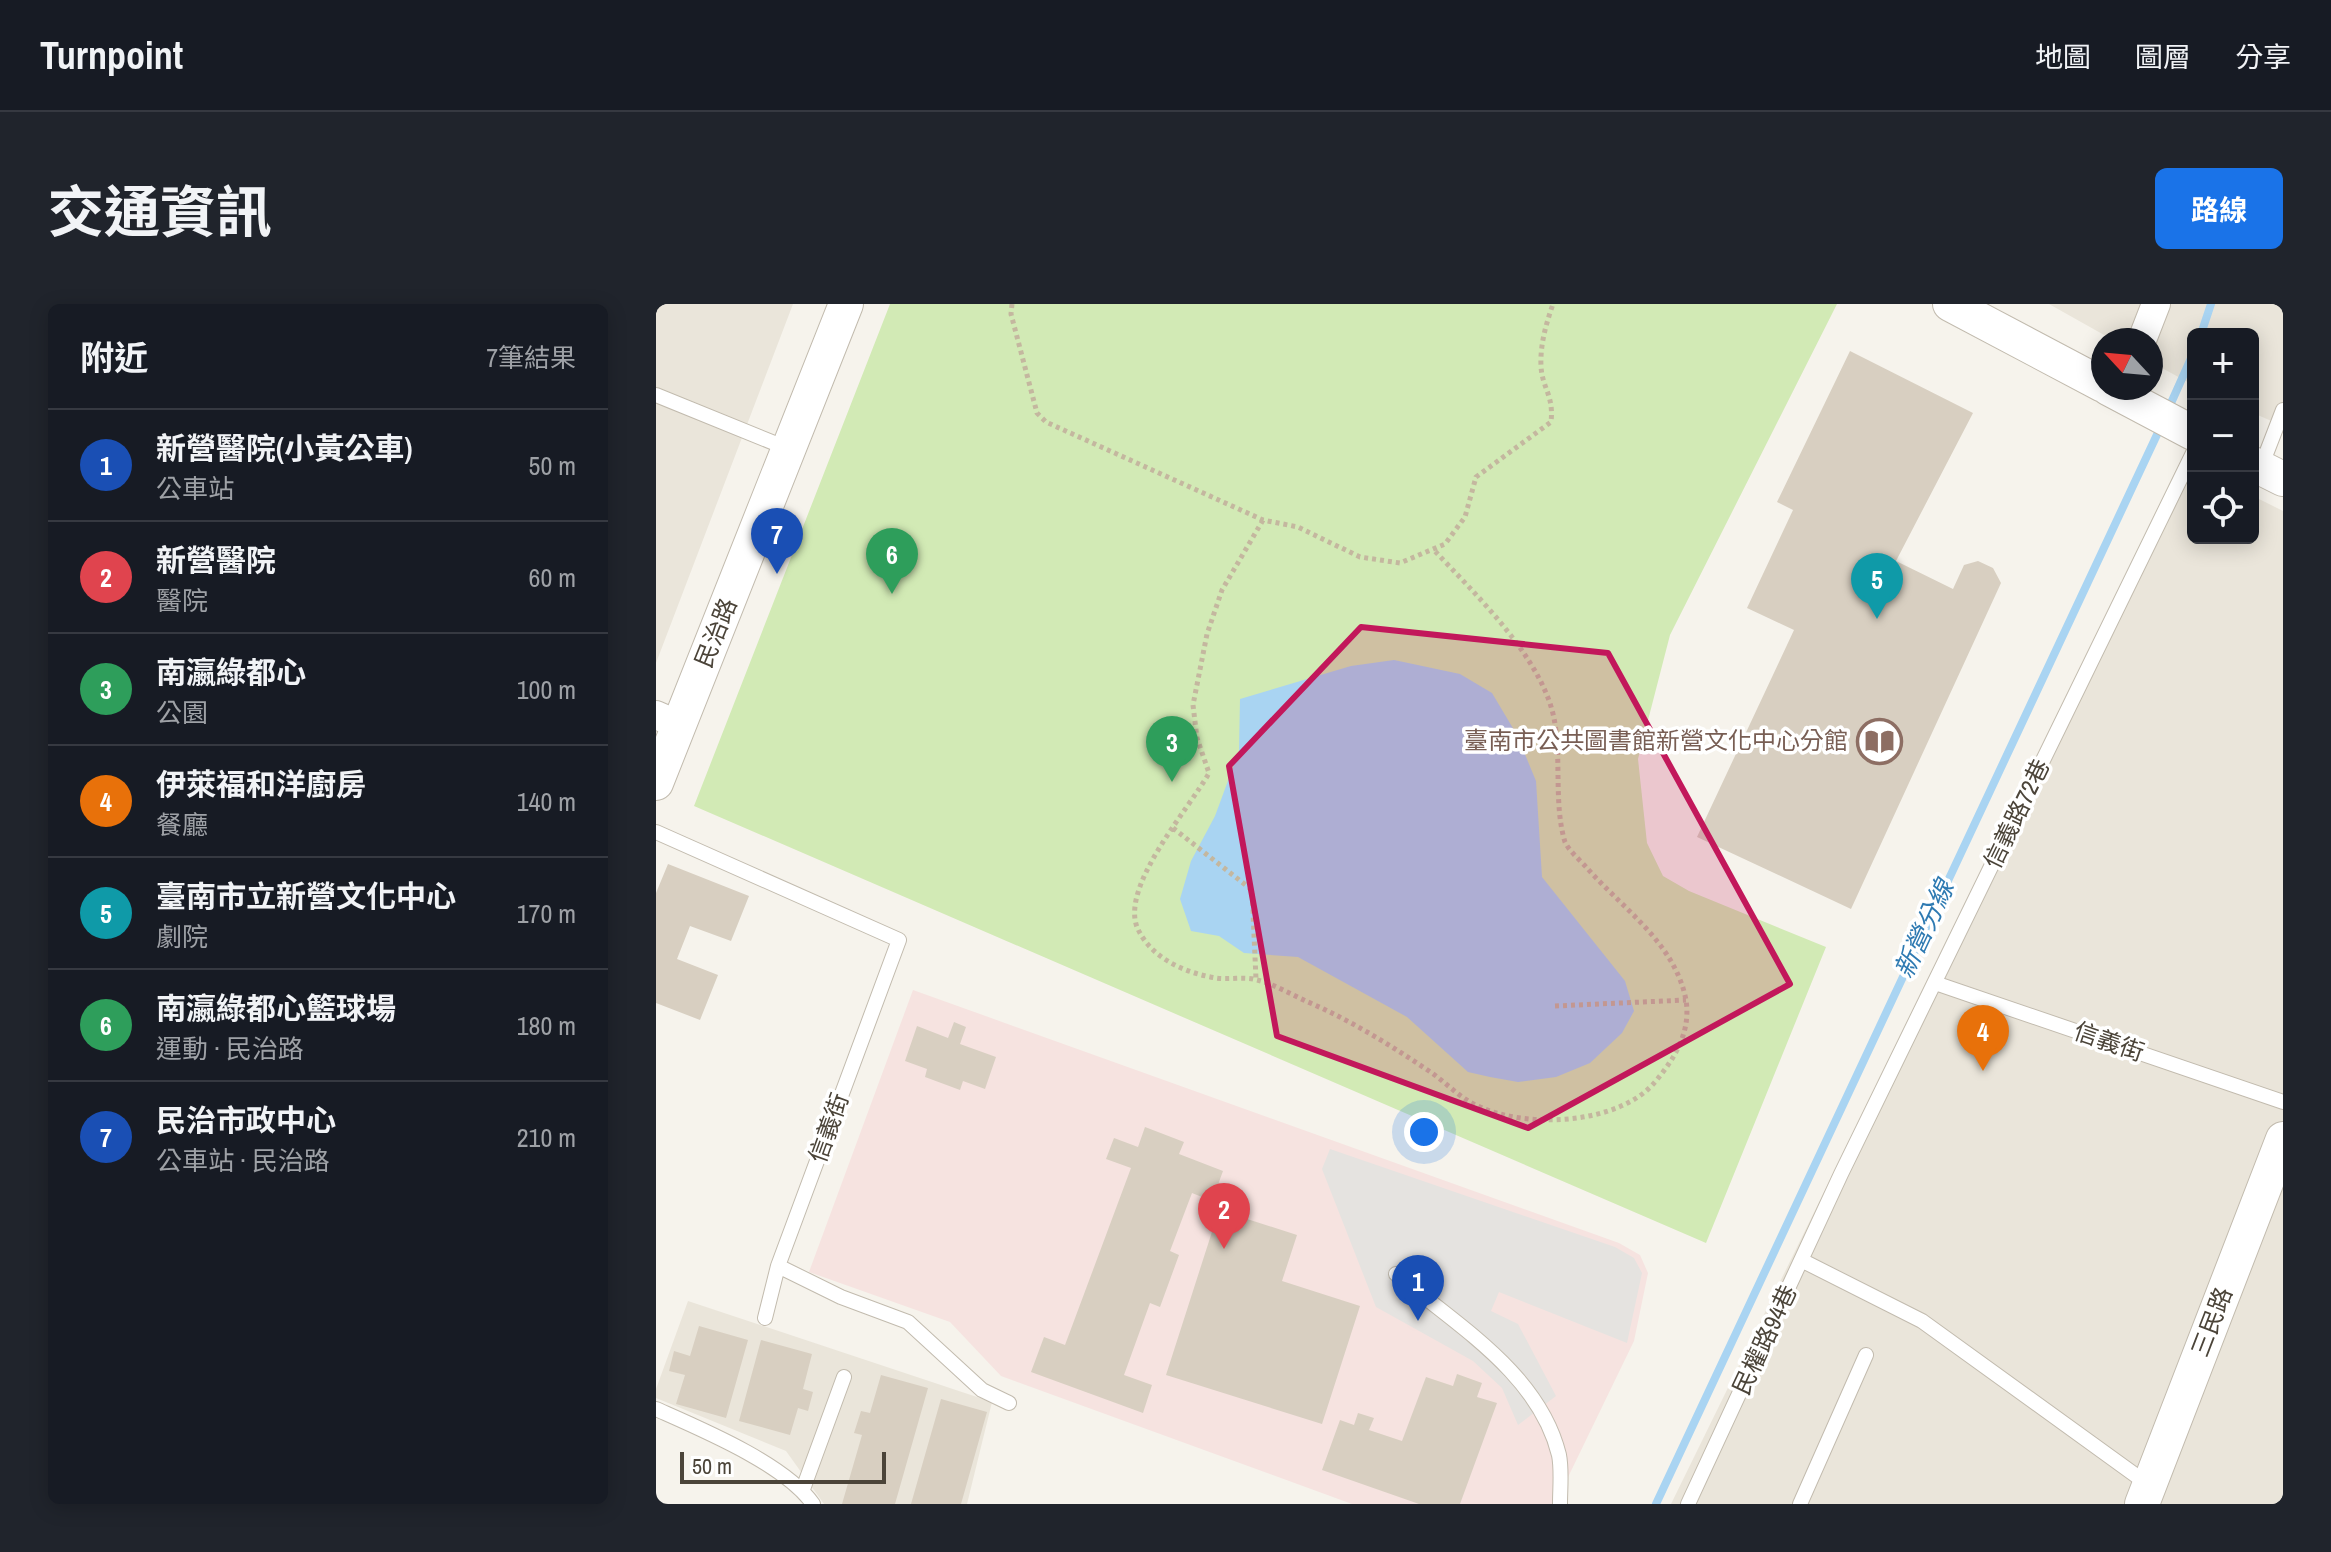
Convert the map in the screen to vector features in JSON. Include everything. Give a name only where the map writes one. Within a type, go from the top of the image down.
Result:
[{"type":"street","name":"民治路","points":[[656,783],[667,720],[790,449],[846,304]]},
{"type":"street","points":[[1950,304],[2091,378]]},
{"type":"street","points":[[2147,328],[2156,304]]},
{"type":"street","points":[[2129,400],[2187,436]]},
{"type":"street","name":"三民路","points":[[2146,1494],[2283,1139]]},
{"type":"lane","points":[[656,395],[790,449]]},
{"type":"lane","points":[[2266,470],[2283,410]]},
{"type":"lane","name":"信義路72巷","points":[[1841,1174],[1935,983],[2187,444]]},
{"type":"lane","name":"信義街","points":[[656,832],[899,940],[778,1266],[765,1318]]},
{"type":"lane","name":"信義街","points":[[1935,983],[2283,1102]]},
{"type":"lane","name":"民權路94巷","points":[[1688,1504],[1841,1174]]},
{"type":"lane","points":[[1803,1261],[1922,1321],[2146,1494]]},
{"type":"lane","points":[[778,1266],[841,1297],[908,1322],[982,1390],[1009,1403]]},
{"type":"lane","points":[[1396,1274],[1514,1372],[1546,1418],[1560,1457],[1560,1504]]},
{"type":"lane","points":[[1800,1504],[1866,1355]]},
{"type":"lane","points":[[803,1489],[844,1377]]},
{"type":"lane","points":[[656,1409],[722,1439],[803,1489],[813,1504]]},
{"type":"path","points":[[1012,304],[1011,314],[1037,413],[1046,422],[1263,520],[1298,527],[1360,557],[1400,563],[1445,544],[1465,517],[1476,477],[1551,422],[1553,402],[1541,369],[1544,329],[1553,304]]},
{"type":"path","points":[[1263,520],[1222,590],[1207,634],[1193,705],[1197,738],[1209,773],[1149,864],[1137,898],[1137,926],[1157,954],[1177,967],[1216,978],[1256,979],[1370,1031],[1481,1108],[1510,1116],[1553,1119],[1620,1110],[1652,1086],[1670,1063],[1686,1031],[1686,1000],[1675,968],[1653,934],[1620,905],[1566,844],[1555,721],[1530,661],[1489,608],[1433,549]]},
{"type":"path","points":[[1173,828],[1252,890],[1256,979]]},
{"type":"path","points":[[1555,1006],[1686,1000]]},
{"type":"highlighted area","points":[[1361,627],[1608,653],[1790,984],[1528,1128],[1277,1036],[1229,766]]},
{"type":"shaded area","points":[[656,304],[793,304],[656,663]]},
{"type":"shaded area","points":[[2049,304],[2283,304],[2283,426],[2259,416],[2259,328],[2187,328],[2187,382],[2163,369],[2163,328],[2092,328]]},
{"type":"shaded area","points":[[2183,460],[2187,462],[2187,544],[2259,544],[2259,499],[2283,511],[2283,1504],[1671,1504]]},
{"type":"shaded area","points":[[913,990],[1619,1243],[1640,1255],[1648,1273],[1634,1341],[1555,1504],[1352,1504],[1001,1376],[950,1322],[809,1272]]},
{"type":"shaded area","points":[[1330,1149],[1615,1247],[1634,1258],[1642,1273],[1627,1343],[1499,1292],[1491,1311],[1518,1324],[1556,1396],[1518,1425],[1502,1388],[1473,1361],[1376,1307],[1322,1169]]},
{"type":"shaded area","points":[[688,1301],[992,1402],[967,1504],[824,1504],[786,1451],[656,1398],[656,1389]]},
{"type":"green space","points":[[890,304],[1837,304],[1670,635],[1638,759],[1647,843],[1663,876],[1689,891],[1826,947],[1706,1243],[694,806]]},
{"type":"water","points":[[1394,660],[1460,674],[1492,693],[1517,735],[1536,781],[1542,877],[1625,981],[1634,1011],[1622,1033],[1590,1063],[1556,1077],[1518,1082],[1468,1072],[1407,1017],[1298,957],[1244,953],[1219,936],[1191,931],[1180,899],[1191,861],[1215,816],[1239,751],[1240,699],[1351,666]]},
{"type":"building","points":[[1850,351],[1973,413],[1896,561],[1953,589],[1964,565],[1978,561],[1993,568],[2001,583],[1851,909],[1697,837],[1794,630],[1747,608],[1793,510],[1777,502]]},
{"type":"building","points":[[668,864],[749,896],[731,941],[690,926],[677,959],[718,975],[700,1020],[656,1003],[656,893]]},
{"type":"building","points":[[954,1022],[966,1027],[960,1044],[996,1057],[985,1089],[963,1081],[960,1090],[925,1077],[927,1069],[905,1061],[917,1026],[948,1038]]},
{"type":"building","points":[[1145,1127],[1184,1142],[1179,1154],[1223,1171],[1212,1201],[1192,1193],[1170,1251],[1179,1255],[1160,1307],[1150,1303],[1124,1375],[1152,1385],[1143,1413],[1031,1372],[1044,1337],[1065,1345],[1131,1168],[1106,1159],[1114,1138],[1138,1147]]},
{"type":"building","points":[[1219,1210],[1297,1235],[1282,1281],[1360,1306],[1322,1424],[1166,1375]]},
{"type":"building","points":[[699,1326],[748,1340],[726,1418],[676,1404],[685,1375],[669,1371],[674,1351],[690,1356]]},
{"type":"building","points":[[761,1340],[812,1354],[803,1389],[813,1392],[808,1411],[798,1408],[790,1435],[739,1421]]},
{"type":"building","points":[[1457,1374],[1482,1383],[1477,1397],[1497,1403],[1460,1504],[1419,1504],[1322,1470],[1340,1420],[1354,1425],[1358,1413],[1374,1418],[1369,1430],[1402,1441],[1426,1377],[1453,1386]]},
{"type":"building","points":[[881,1375],[928,1388],[895,1504],[842,1504],[862,1435],[854,1433],[861,1411],[870,1413]]},
{"type":"building","points":[[941,1399],[987,1412],[961,1504],[911,1504]]},
{"type":"waterway","name":"新營分線","points":[[2203,328],[2211,304]]},
{"type":"waterway","name":"新營分線","points":[[2167,412],[2187,367]]},
{"type":"waterway","name":"新營分線","points":[[1656,1504],[2162,424]]},
{"type":"place","name":"民治市政中心","points":[[777,574]]},
{"type":"place","name":"南瀛綠都心籃球場","points":[[892,594]]},
{"type":"place","name":"臺南市立新營文化中心","points":[[1877,619]]},
{"type":"place","name":"臺南市公共圖書館新營文化中心分館","points":[[1879,741]]},
{"type":"place","name":"南瀛綠都心","points":[[1172,782]]},
{"type":"place","name":"伊萊福和洋廚房","points":[[1983,1071]]},
{"type":"place","name":"新營醫院","points":[[1224,1249]]},
{"type":"place","name":"新營醫院(小黃公車)","points":[[1418,1321]]}]
